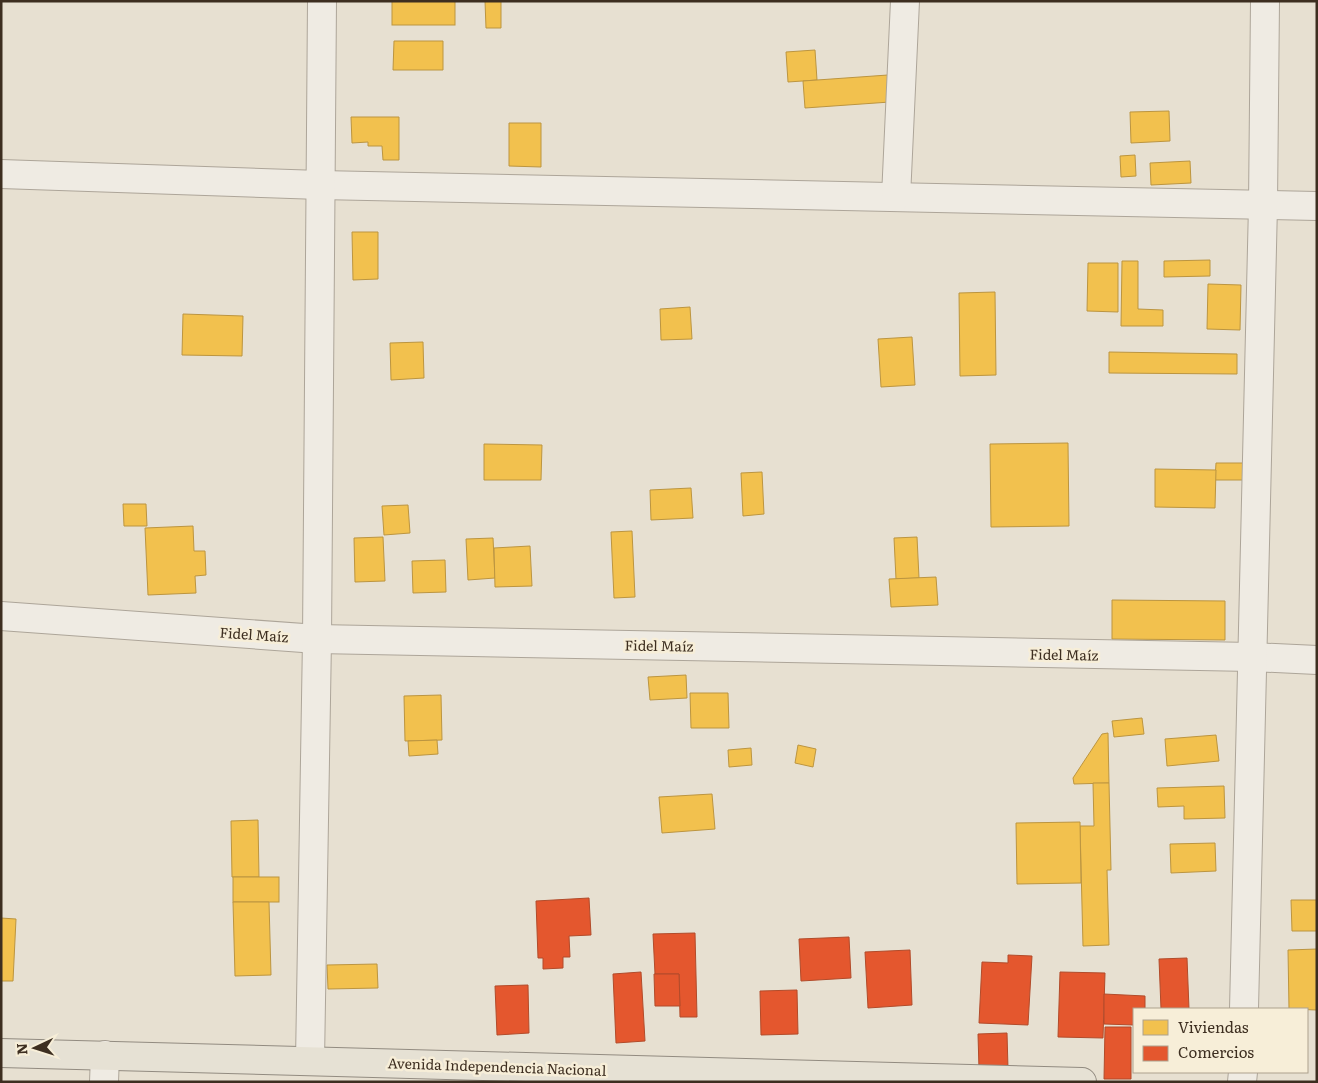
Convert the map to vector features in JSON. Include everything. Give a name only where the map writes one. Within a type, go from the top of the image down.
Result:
[{"type":"main road","name":"Avenida Independencia Nacional","points":[[1,1053],[310,1061],[485,1074],[1082,1082]]},
{"type":"street","points":[[310,1061],[322,1]]},
{"type":"street","points":[[896,197],[905,1]]},
{"type":"street","points":[[1244,1008],[1263,204],[1265,1]]},
{"type":"street","points":[[1,174],[320,185],[1317,206]]},
{"type":"street","name":"Fidel Maíz","points":[[1,616],[316,638],[1252,657],[1317,660]]},
{"type":"street","points":[[104,1082],[105,1055]]},
{"type":"building: Viviendas","points":[[392,1],[455,1],[455,25],[392,25]]},
{"type":"building: Viviendas","points":[[485,1],[501,1],[501,28],[486,28]]},
{"type":"building: Viviendas","points":[[394,41],[443,41],[443,70],[393,70]]},
{"type":"building: Viviendas","points":[[815,50],[817,80],[788,82],[786,52]]},
{"type":"building: Viviendas","points":[[888,75],[890,102],[805,108],[803,81]]},
{"type":"building: Viviendas","points":[[1169,111],[1170,141],[1131,143],[1130,112]]},
{"type":"building: Viviendas","points":[[351,117],[399,117],[399,160],[383,160],[382,146],[368,146],[368,142],[352,143]]},
{"type":"building: Viviendas","points":[[509,123],[541,123],[541,167],[509,166]]},
{"type":"building: Viviendas","points":[[1135,155],[1136,176],[1121,177],[1120,156]]},
{"type":"building: Viviendas","points":[[1190,161],[1191,183],[1151,185],[1150,163]]},
{"type":"building: Viviendas","points":[[352,232],[378,232],[378,279],[353,280]]},
{"type":"building: Viviendas","points":[[1210,260],[1210,276],[1164,277],[1164,261]]},
{"type":"building: Viviendas","points":[[1122,261],[1138,261],[1138,309],[1163,310],[1163,326],[1121,326]]},
{"type":"building: Viviendas","points":[[1088,263],[1118,263],[1118,312],[1087,311]]},
{"type":"building: Viviendas","points":[[1208,284],[1241,285],[1240,330],[1207,329]]},
{"type":"building: Viviendas","points":[[995,292],[996,375],[960,376],[959,293]]},
{"type":"building: Viviendas","points":[[690,307],[692,339],[661,340],[660,309]]},
{"type":"building: Viviendas","points":[[183,314],[243,316],[242,356],[182,355]]},
{"type":"building: Viviendas","points":[[912,337],[915,385],[881,387],[878,339]]},
{"type":"building: Viviendas","points":[[423,342],[424,378],[391,380],[390,343]]},
{"type":"building: Viviendas","points":[[1109,352],[1237,354],[1237,374],[1109,373]]},
{"type":"building: Viviendas","points":[[1068,443],[1069,526],[991,527],[990,444]]},
{"type":"building: Viviendas","points":[[484,444],[542,445],[541,480],[484,480]]},
{"type":"building: Viviendas","points":[[1216,463],[1243,463],[1243,480],[1215,480]]},
{"type":"building: Viviendas","points":[[1155,469],[1216,470],[1215,508],[1155,507]]},
{"type":"building: Viviendas","points":[[762,472],[764,514],[743,516],[741,473]]},
{"type":"building: Viviendas","points":[[691,488],[693,518],[651,520],[650,490]]},
{"type":"building: Viviendas","points":[[123,504],[146,504],[147,526],[124,526]]},
{"type":"building: Viviendas","points":[[408,505],[410,533],[384,535],[382,506]]},
{"type":"building: Viviendas","points":[[193,526],[194,551],[205,551],[206,575],[195,576],[196,593],[148,595],[145,528]]},
{"type":"building: Viviendas","points":[[632,531],[635,597],[614,598],[611,532]]},
{"type":"building: Viviendas","points":[[383,537],[385,581],[355,582],[354,538]]},
{"type":"building: Viviendas","points":[[917,537],[919,578],[896,579],[894,538]]},
{"type":"building: Viviendas","points":[[493,538],[495,578],[468,580],[466,539]]},
{"type":"building: Viviendas","points":[[530,546],[532,586],[495,587],[494,548]]},
{"type":"building: Viviendas","points":[[445,560],[446,592],[413,593],[412,561]]},
{"type":"building: Viviendas","points":[[936,577],[938,605],[891,607],[889,579]]},
{"type":"building: Viviendas","points":[[1112,600],[1225,601],[1225,640],[1112,639]]},
{"type":"building: Viviendas","points":[[686,675],[687,698],[650,700],[648,677]]},
{"type":"building: Viviendas","points":[[690,693],[728,693],[729,728],[691,728]]},
{"type":"building: Viviendas","points":[[441,695],[442,740],[405,741],[404,696]]},
{"type":"building: Viviendas","points":[[1142,718],[1144,734],[1114,737],[1112,721]]},
{"type":"building: Viviendas","points":[[1108,733],[1109,783],[1074,784],[1073,778],[1102,734]]},
{"type":"building: Viviendas","points":[[1216,735],[1219,761],[1167,766],[1165,739]]},
{"type":"building: Viviendas","points":[[437,740],[438,754],[409,756],[408,741]]},
{"type":"building: Viviendas","points":[[798,745],[816,749],[813,767],[795,763]]},
{"type":"building: Viviendas","points":[[751,748],[752,765],[729,767],[728,750]]},
{"type":"building: Viviendas","points":[[1093,783],[1109,783],[1111,870],[1107,870],[1109,945],[1083,946],[1080,826],[1094,826]]},
{"type":"building: Viviendas","points":[[1224,786],[1225,818],[1184,819],[1184,806],[1158,807],[1157,788]]},
{"type":"building: Viviendas","points":[[712,794],[715,829],[662,833],[659,797]]},
{"type":"building: Viviendas","points":[[258,820],[259,877],[232,877],[231,821]]},
{"type":"building: Viviendas","points":[[1080,822],[1081,883],[1017,884],[1016,823]]},
{"type":"building: Viviendas","points":[[1215,843],[1216,871],[1171,873],[1170,844]]},
{"type":"building: Viviendas","points":[[233,877],[279,877],[279,902],[233,902]]},
{"type":"building: Viviendas","points":[[1291,900],[1317,900],[1317,931],[1292,931]]},
{"type":"building: Viviendas","points":[[233,902],[269,902],[271,975],[235,976]]},
{"type":"building: Viviendas","points":[[1,918],[16,919],[13,981],[1,981]]},
{"type":"building: Viviendas","points":[[1317,949],[1317,1010],[1289,1008],[1288,950]]},
{"type":"building: Viviendas","points":[[377,964],[378,988],[328,989],[327,965]]},
{"type":"building: Comercios","points":[[589,898],[591,935],[569,936],[570,957],[563,957],[563,968],[543,969],[543,958],[538,958],[536,901]]},
{"type":"building: Comercios","points":[[695,933],[697,1017],[680,1017],[679,974],[655,974],[653,934]]},
{"type":"building: Comercios","points":[[849,937],[851,978],[801,981],[799,939]]},
{"type":"building: Comercios","points":[[910,950],[912,1005],[868,1008],[865,952]]},
{"type":"building: Comercios","points":[[1008,955],[1032,956],[1028,1025],[979,1023],[982,962],[1008,963]]},
{"type":"building: Comercios","points":[[1187,958],[1189,1008],[1161,1008],[1159,959]]},
{"type":"building: Comercios","points":[[641,972],[645,1041],[616,1043],[613,974]]},
{"type":"building: Comercios","points":[[1060,972],[1105,973],[1103,1038],[1058,1037]]},
{"type":"building: Comercios","points":[[654,974],[679,974],[680,1006],[655,1006]]},
{"type":"building: Comercios","points":[[528,985],[529,1033],[497,1035],[495,986]]},
{"type":"building: Comercios","points":[[797,990],[798,1034],[761,1035],[760,991]]},
{"type":"building: Comercios","points":[[1104,994],[1145,996],[1145,1008],[1133,1008],[1133,1025],[1104,1024]]},
{"type":"building: Comercios","points":[[1105,1027],[1131,1027],[1131,1079],[1104,1079]]},
{"type":"building: Comercios","points":[[1007,1033],[1008,1069],[979,1069],[978,1034]]}]
